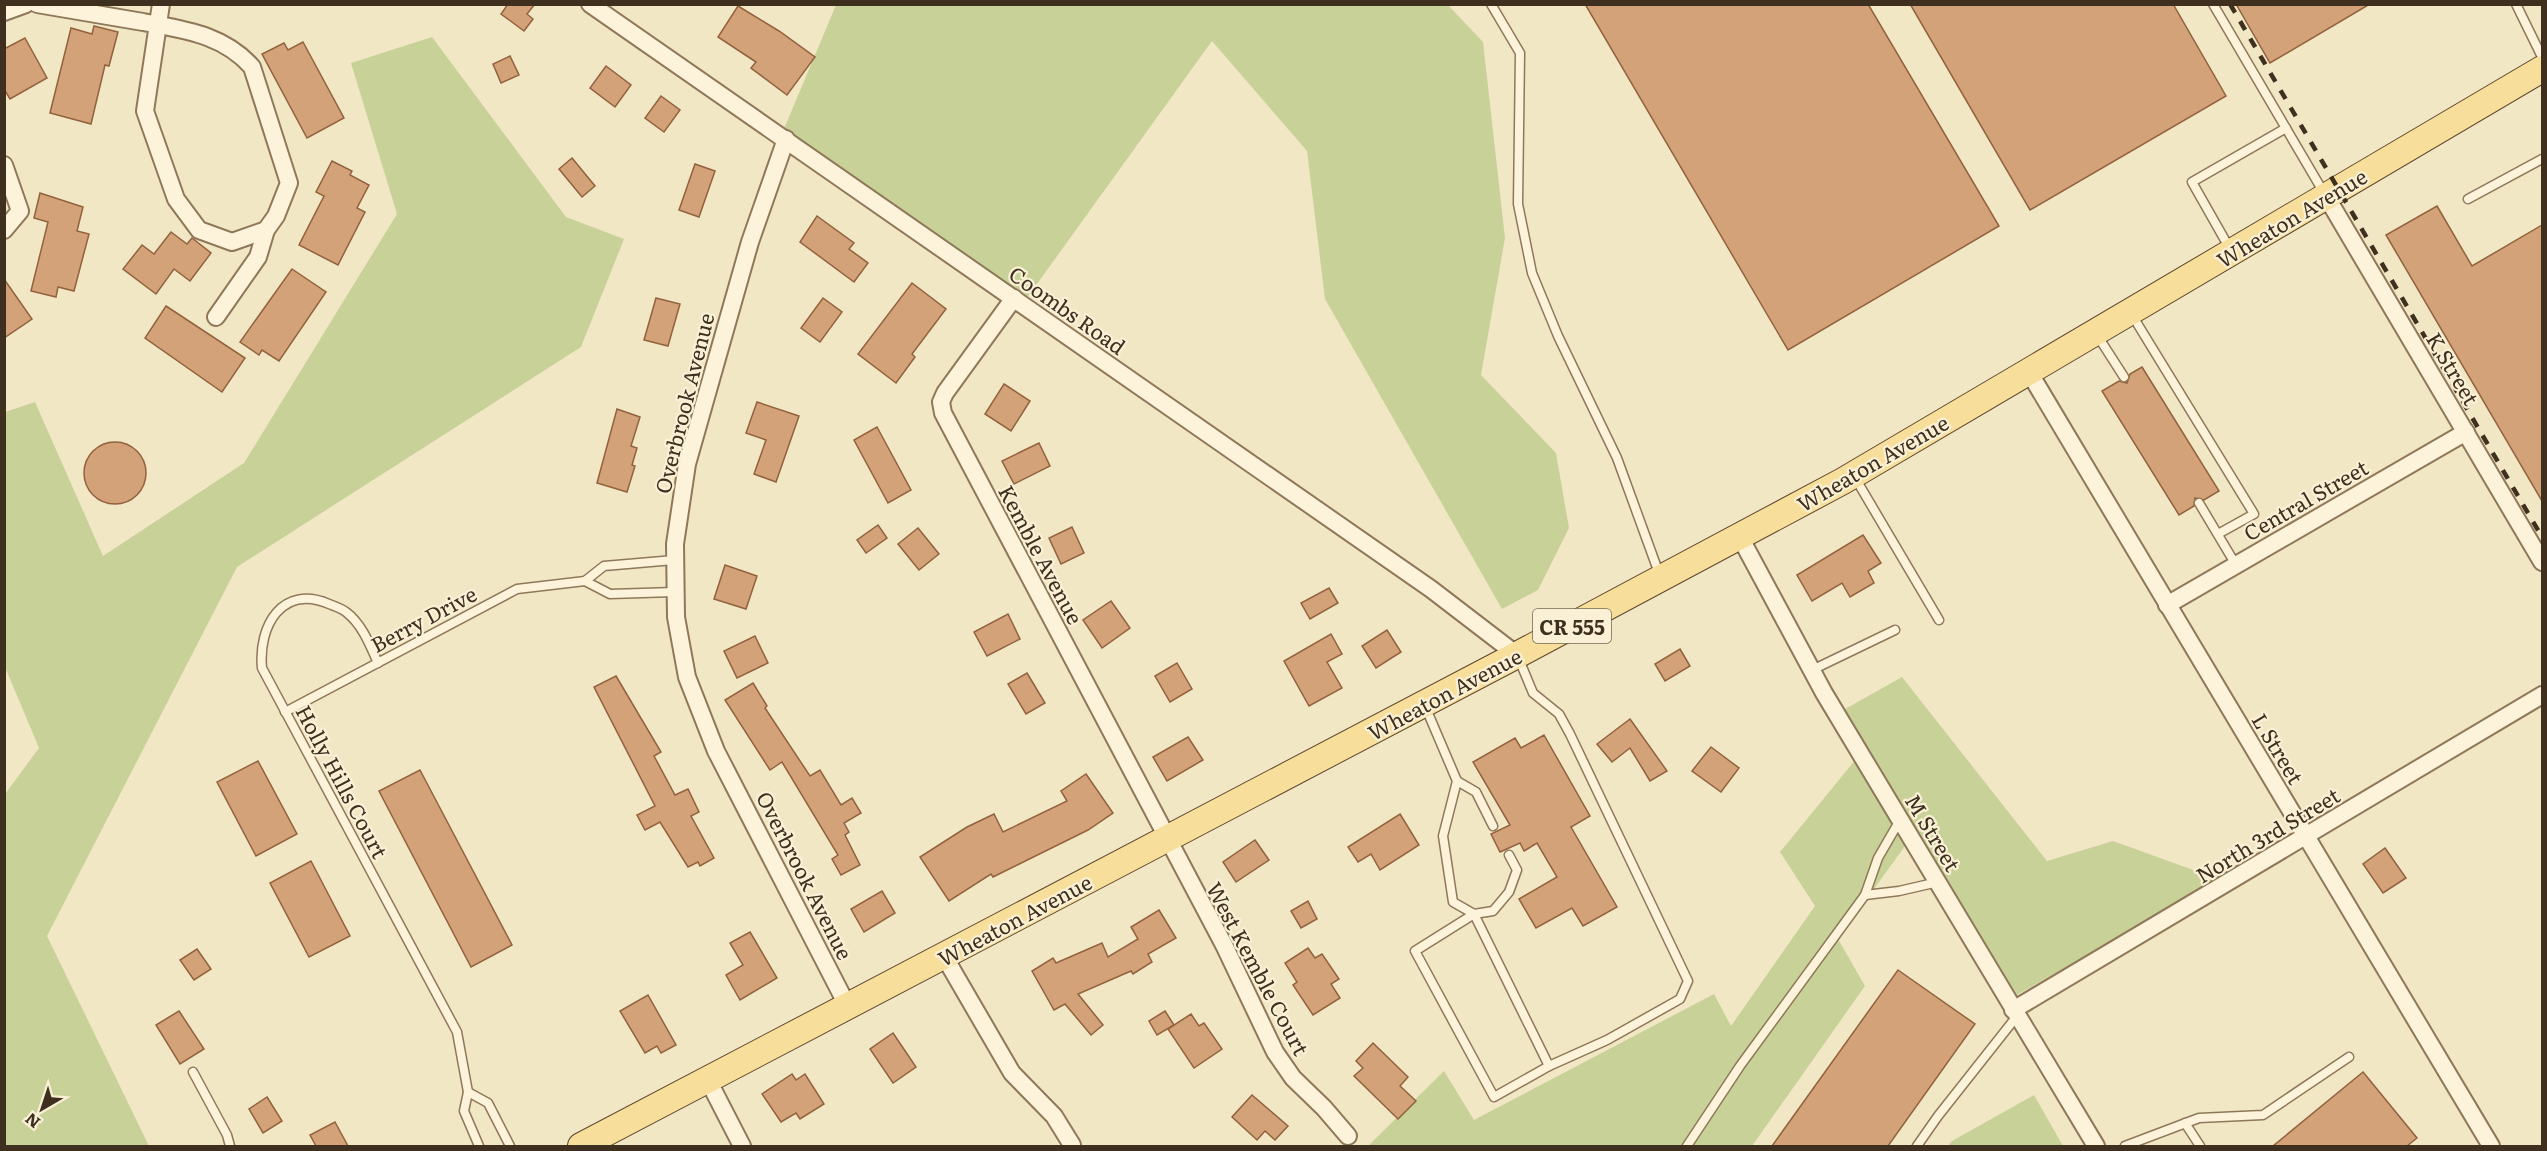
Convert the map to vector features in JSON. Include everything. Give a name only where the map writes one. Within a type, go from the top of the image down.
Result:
[{"type":"main road","name":"Wheaton Avenue","points":[[581,1146],[1517,655],[1853,475],[2542,69]]},
{"type":"street","points":[[4,12],[26,4]]},
{"type":"street","points":[[37,4],[210,36],[240,54],[252,67],[290,183],[276,216],[267,230],[258,257],[216,317]]},
{"type":"street","points":[[161,4],[145,111],[176,199],[199,230],[232,242],[267,230]]},
{"type":"street","name":"Coombs Road","points":[[590,4],[1431,589],[1517,655]]},
{"type":"street","name":"Overbrook Avenue","points":[[786,140],[750,242],[687,464],[674,560],[674,592],[679,647],[701,716],[716,751],[848,1007]]},
{"type":"street","points":[[4,230],[20,211],[5,171]]},
{"type":"street","name":"K Street","points":[[2326,196],[2542,562]]},
{"type":"street","name":"Kemble Avenue","points":[[1014,298],[945,393],[941,402],[943,413],[1166,839]]},
{"type":"street","name":"L Street","points":[[2029,372],[2491,1146]]},
{"type":"street","name":"Central Street","points":[[2167,605],[2466,432]]},
{"type":"street","name":"M Street","points":[[1740,537],[1812,670],[2096,1146]]},
{"type":"street","name":"North 3rd Street","points":[[2015,1013],[2542,695]]},
{"type":"street","name":"West Kemble Court","points":[[1166,839],[1224,945],[1275,1052],[1293,1078],[1324,1108],[1348,1136]]},
{"type":"street","points":[[944,956],[1012,1073],[1054,1116],[1072,1145]]},
{"type":"street","points":[[708,1080],[742,1146]]},
{"type":"lane","points":[[1491,4],[1520,53],[1518,204],[1532,273],[1558,336],[1617,458],[1661,579]]},
{"type":"lane","points":[[2213,4],[2326,196]]},
{"type":"lane","points":[[2516,4],[2542,57]]},
{"type":"lane","points":[[2232,252],[2192,182],[2286,128]]},
{"type":"lane","points":[[2468,199],[2542,159]]},
{"type":"lane","points":[[2130,312],[2254,514],[2218,534]]},
{"type":"lane","points":[[2096,332],[2124,377]]},
{"type":"lane","points":[[1853,475],[1939,620]]},
{"type":"lane","points":[[2199,503],[2236,565]]},
{"type":"lane","name":"Berry Drive","points":[[285,712],[517,589],[585,581],[604,566],[674,560]]},
{"type":"lane","points":[[585,581],[610,594],[674,592]]},
{"type":"lane","name":"Holly Hills Court","points":[[378,663],[365,634],[346,612],[319,600],[299,597],[279,610],[268,625],[260,648],[262,668],[457,1032],[468,1092],[464,1111],[479,1146]]},
{"type":"lane","points":[[1812,670],[1895,630]]},
{"type":"lane","points":[[1509,855],[1517,870],[1509,892],[1493,911],[1474,914],[1415,951],[1494,1097],[1549,1066],[1616,1035],[1680,999],[1688,981],[1570,734],[1559,714],[1533,693],[1517,655]]},
{"type":"lane","points":[[1424,704],[1457,781],[1476,792],[1493,826]]},
{"type":"lane","points":[[1457,781],[1443,836],[1445,864],[1453,902],[1474,914],[1549,1066]]},
{"type":"lane","points":[[1687,1146],[1740,1066],[1865,895],[1878,858],[1900,820]]},
{"type":"lane","points":[[1865,895],[1899,891],[1938,882]]},
{"type":"lane","points":[[1917,1146],[2015,1013]]},
{"type":"lane","points":[[2125,1146],[2199,1118],[2263,1115],[2349,1057]]},
{"type":"lane","points":[[193,1072],[227,1135],[230,1146]]},
{"type":"lane","points":[[468,1092],[488,1103],[510,1146]]},
{"type":"lane","points":[[2185,1123],[2200,1146]]},
{"type":"green space","points":[[836,5],[1448,5],[1483,42],[1505,238],[1481,375],[1556,453],[1569,528],[1538,590],[1502,609],[1325,299],[1307,151],[1212,41],[1024,302],[781,136]]},
{"type":"green space","points":[[432,37],[566,217],[624,239],[581,347],[237,567],[47,936],[149,1146],[5,1146],[5,794],[39,748],[5,667],[5,412],[35,402],[103,556],[244,463],[397,214],[351,63]]},
{"type":"green space","points":[[1902,677],[2047,861],[2113,841],[2221,880],[2006,1001],[1910,839],[1838,939],[1865,986],[1752,1146],[1368,1146],[1444,1071],[1474,1120],[1714,994],[1731,1026],[1815,906],[1780,852],[1861,753],[1838,713]]},
{"type":"green space","points":[[2034,1095],[2063,1146],[1948,1146],[1952,1141]]},
{"type":"building","points":[[508,4],[535,4],[527,14],[533,19],[524,31],[501,14]]},
{"type":"building","points":[[1585,4],[1868,4],[1999,226],[1788,350]]},
{"type":"building","points":[[1910,4],[2173,4],[2226,96],[2030,210]]},
{"type":"building","points":[[2236,4],[2370,4],[2270,63]]},
{"type":"building","points":[[738,6],[815,57],[787,95],[751,68],[756,62],[718,37]]},
{"type":"building","points":[[94,26],[118,32],[109,66],[105,65],[91,124],[50,113],[71,28],[92,34]]},
{"type":"building","points":[[25,38],[47,78],[10,99],[4,89],[4,49]]},
{"type":"building","points":[[303,42],[344,118],[307,138],[262,54],[284,43],[288,50]]},
{"type":"building","points":[[510,56],[519,75],[501,83],[493,64]]},
{"type":"building","points":[[606,66],[631,85],[615,107],[590,88]]},
{"type":"building","points":[[661,96],[680,110],[664,132],[645,118]]},
{"type":"building","points":[[572,158],[595,186],[582,197],[559,169]]},
{"type":"building","points":[[332,161],[352,171],[350,175],[369,185],[357,208],[365,212],[338,265],[299,245],[324,196],[316,192]]},
{"type":"building","points":[[695,164],[715,171],[699,217],[679,210]]},
{"type":"building","points":[[40,193],[83,207],[77,231],[89,234],[74,291],[58,287],[56,297],[31,291],[48,222],[34,218]]},
{"type":"building","points":[[2437,206],[2472,266],[2542,225],[2542,501],[2386,235]]},
{"type":"building","points":[[817,216],[854,243],[849,249],[868,263],[854,282],[800,242]]},
{"type":"building","points":[[171,232],[187,244],[192,238],[211,253],[190,281],[174,269],[156,294],[123,269],[142,245],[154,254]]},
{"type":"building","points":[[292,269],[326,292],[279,361],[262,350],[259,355],[240,342]]},
{"type":"building","points":[[4,279],[32,319],[4,338]]},
{"type":"building","points":[[912,283],[946,309],[912,354],[915,357],[896,383],[858,354]]},
{"type":"building","points":[[656,298],[680,304],[668,346],[644,340]]},
{"type":"building","points":[[823,298],[842,312],[820,342],[801,328]]},
{"type":"building","points":[[166,306],[245,358],[222,392],[145,338]]},
{"type":"building","points":[[2142,367],[2219,491],[2204,500],[2195,498],[2194,506],[2179,515],[2102,391],[2119,381],[2127,383],[2130,374]]},
{"type":"building","points":[[1004,384],[1030,401],[1011,431],[985,414]]},
{"type":"building","points":[[757,402],[799,416],[776,482],[754,474],[766,440],[746,433]]},
{"type":"building","points":[[617,409],[640,417],[631,446],[637,448],[632,465],[635,466],[627,492],[597,483]]},
{"type":"building","points":[[877,427],[911,490],[888,503],[854,440]]},
{"type":"building","points":[[109,442],[121,442],[137,451],[144,461],[146,473],[144,485],[137,495],[121,504],[109,504],[98,499],[89,490],[84,479],[84,467],[89,456],[98,447]]},
{"type":"building","points":[[1039,443],[1050,466],[1014,484],[1002,461]]},
{"type":"building","points":[[878,525],[887,538],[866,553],[857,540]]},
{"type":"building","points":[[1072,527],[1084,553],[1061,564],[1049,538]]},
{"type":"building","points":[[918,528],[939,554],[919,570],[898,544]]},
{"type":"building","points":[[1863,535],[1881,563],[1868,571],[1874,583],[1850,597],[1842,583],[1812,601],[1797,575]]},
{"type":"building","points":[[725,565],[757,576],[746,609],[714,599]]},
{"type":"building","points":[[1329,588],[1338,603],[1310,619],[1301,603]]},
{"type":"building","points":[[1111,601],[1130,628],[1102,648],[1083,620]]},
{"type":"building","points":[[1008,614],[1020,639],[987,656],[974,632]]},
{"type":"building","points":[[1387,630],[1401,652],[1376,668],[1362,646]]},
{"type":"building","points":[[1331,634],[1342,654],[1327,662],[1342,688],[1309,706],[1284,661]]},
{"type":"building","points":[[755,636],[768,663],[737,678],[724,651]]},
{"type":"building","points":[[1680,649],[1690,666],[1665,681],[1655,664]]},
{"type":"building","points":[[1177,663],[1192,689],[1170,702],[1155,676]]},
{"type":"building","points":[[1027,673],[1045,703],[1026,714],[1008,684]]},
{"type":"building","points":[[616,676],[661,752],[654,756],[675,795],[688,789],[699,812],[691,816],[714,858],[700,866],[698,862],[688,867],[660,822],[645,830],[637,815],[655,806],[594,687]]},
{"type":"building","points":[[753,683],[767,706],[765,708],[810,776],[820,770],[841,805],[852,798],[861,813],[844,823],[849,832],[845,835],[860,865],[841,875],[832,859],[838,855],[782,762],[770,770],[725,700]]},
{"type":"building","points":[[1630,719],[1667,771],[1650,781],[1630,748],[1612,762],[1597,744]]},
{"type":"building","points":[[1544,735],[1590,816],[1571,827],[1617,907],[1583,926],[1572,908],[1536,928],[1519,899],[1557,877],[1537,843],[1524,851],[1520,843],[1500,852],[1491,834],[1510,825],[1473,762],[1515,738],[1521,748]]},
{"type":"building","points":[[1188,737],[1203,760],[1167,781],[1153,757]]},
{"type":"building","points":[[1711,747],[1739,768],[1721,792],[1692,771]]},
{"type":"building","points":[[258,761],[297,834],[256,856],[217,782]]},
{"type":"building","points":[[420,770],[512,945],[471,967],[379,791]]},
{"type":"building","points":[[1086,774],[1113,813],[1088,830],[993,877],[991,874],[949,901],[920,857],[967,827],[994,814],[1003,832],[1067,801],[1061,791]]},
{"type":"building","points":[[1400,814],[1419,845],[1380,870],[1371,854],[1358,862],[1348,847]]},
{"type":"building","points":[[1255,840],[1269,860],[1236,882],[1223,862]]},
{"type":"building","points":[[2385,848],[2406,878],[2383,893],[2363,864]]},
{"type":"building","points":[[311,861],[350,936],[309,957],[270,883]]},
{"type":"building","points":[[882,891],[895,913],[864,932],[851,909]]},
{"type":"building","points":[[1308,901],[1317,919],[1301,928],[1291,911]]},
{"type":"building","points":[[1159,910],[1176,938],[1148,954],[1152,962],[1133,974],[1131,971],[1078,994],[1103,1025],[1091,1035],[1065,1004],[1054,1010],[1032,971],[1053,958],[1056,963],[1102,943],[1108,957],[1138,939],[1131,927]]},
{"type":"building","points":[[750,932],[777,978],[740,1000],[726,975],[743,965],[730,943]]},
{"type":"building","points":[[1308,948],[1315,958],[1322,954],[1339,979],[1331,984],[1340,998],[1313,1015],[1293,985],[1297,982],[1285,963]]},
{"type":"building","points":[[197,949],[211,969],[194,980],[180,960]]},
{"type":"building","points":[[1898,970],[1975,1024],[1888,1146],[1772,1146]]},
{"type":"building","points":[[648,995],[676,1045],[661,1053],[657,1046],[645,1053],[620,1011]]},
{"type":"building","points":[[179,1011],[204,1049],[180,1064],[156,1025]]},
{"type":"building","points":[[1165,1011],[1174,1025],[1157,1035],[1149,1021]]},
{"type":"building","points":[[1191,1014],[1199,1026],[1204,1023],[1222,1049],[1194,1068],[1168,1029]]},
{"type":"building","points":[[893,1033],[916,1067],[893,1083],[870,1049]]},
{"type":"building","points":[[1373,1043],[1408,1077],[1400,1086],[1416,1101],[1398,1119],[1354,1076],[1363,1068],[1356,1061]]},
{"type":"building","points":[[2363,1072],[2417,1138],[2407,1146],[2273,1146]]},
{"type":"building","points":[[792,1074],[796,1080],[805,1074],[824,1104],[800,1119],[796,1113],[781,1122],[762,1094]]},
{"type":"building","points":[[1252,1095],[1288,1126],[1275,1140],[1265,1131],[1257,1140],[1232,1117]]},
{"type":"building","points":[[267,1097],[282,1121],[263,1133],[249,1109]]},
{"type":"building","points":[[335,1122],[348,1146],[316,1146],[310,1135]]},
{"type":"railway","points":[[2230,4],[2542,537]]}]
